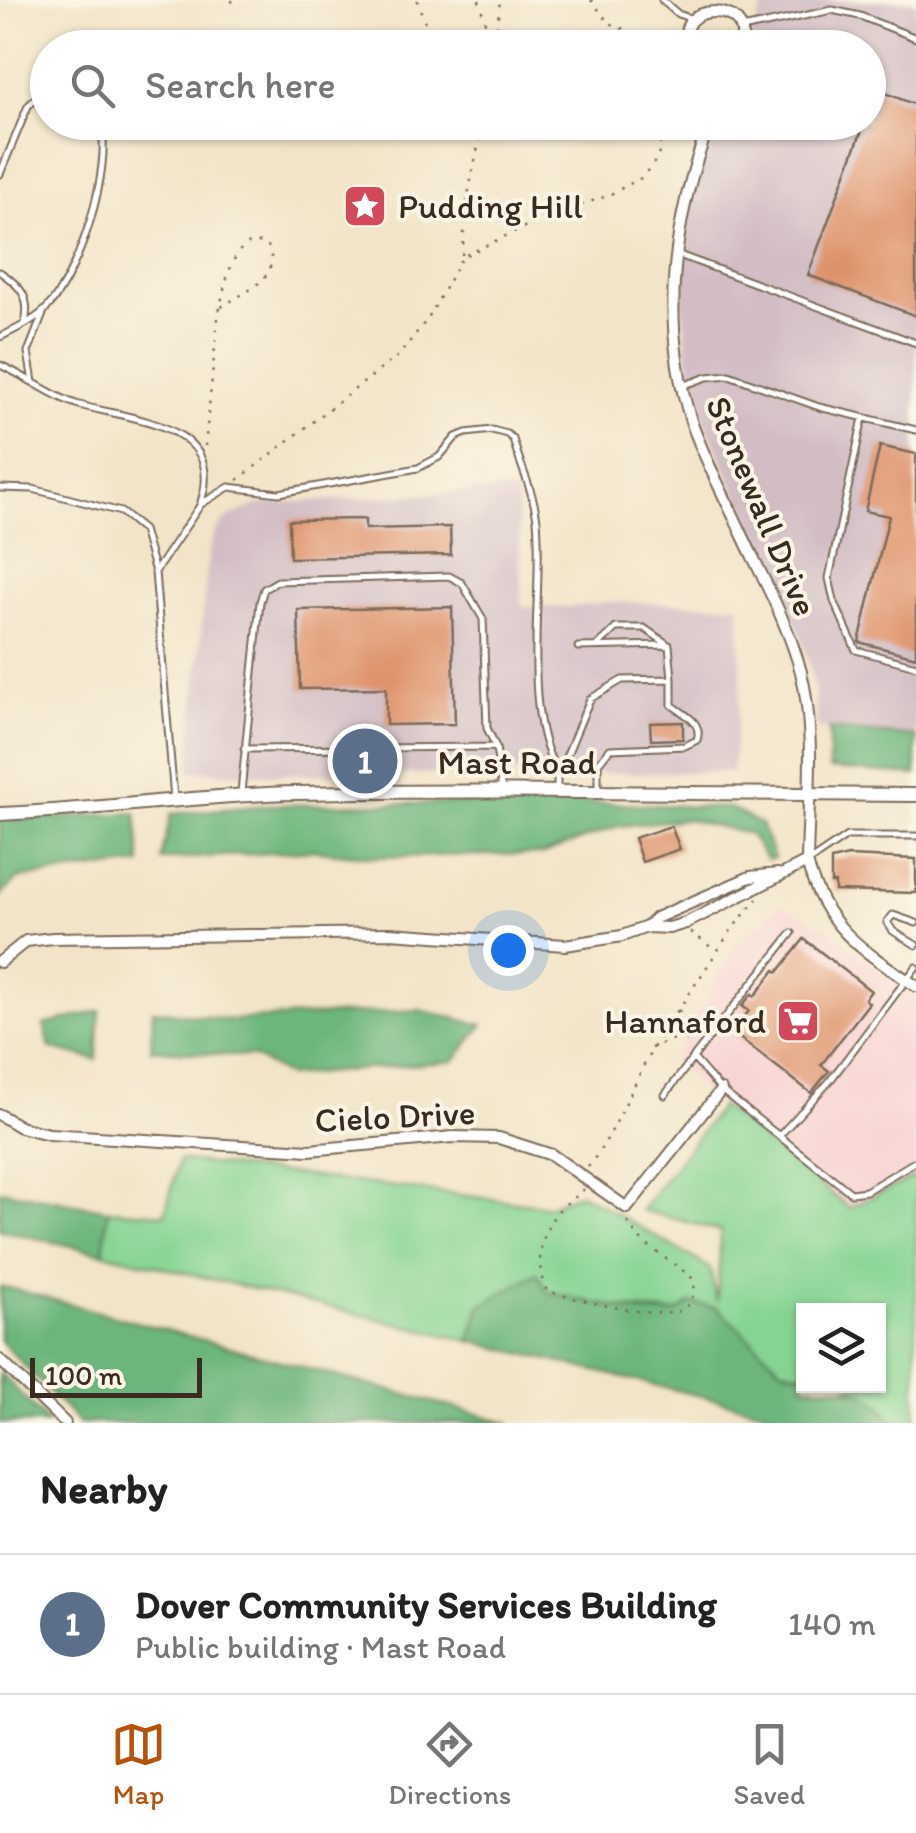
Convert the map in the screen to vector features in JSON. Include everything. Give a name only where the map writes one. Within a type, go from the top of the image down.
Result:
[{"type":"street","points":[[687,30],[690,18],[704,6],[723,5],[738,16],[742,29]]},
{"type":"street","name":"Stonewall Drive","points":[[704,140],[684,196],[672,320],[682,386],[702,449],[795,652],[806,704],[807,862]]},
{"type":"street","name":"Mast Road","points":[[0,814],[241,795],[598,791],[916,795]]},
{"type":"street","points":[[0,962],[26,941],[53,938],[375,933],[565,945],[602,940],[647,927],[656,918],[750,877],[778,874],[807,862],[828,912],[845,935],[912,983]]},
{"type":"street","name":"Cielo Drive","points":[[0,1116],[20,1128],[49,1134],[293,1150],[453,1137],[500,1138],[552,1155],[626,1208],[721,1090]]},
{"type":"street","points":[[0,1360],[65,1423]]},
{"type":"lane","points":[[662,0],[678,14],[690,18]]},
{"type":"lane","points":[[742,29],[832,10],[860,16],[916,38]]},
{"type":"lane","points":[[0,174],[30,104]]},
{"type":"lane","points":[[32,382],[28,352],[45,311],[70,268],[92,210],[104,140]]},
{"type":"lane","points":[[676,255],[916,343]]},
{"type":"lane","points":[[0,272],[25,295],[25,323]]},
{"type":"lane","points":[[0,337],[45,311]]},
{"type":"lane","points":[[0,365],[77,404],[168,429],[186,438],[202,457],[208,469],[208,482],[200,504],[155,572]]},
{"type":"lane","points":[[682,386],[728,375],[863,418],[916,430]]},
{"type":"lane","points":[[863,418],[833,548],[831,588],[856,650],[916,666]]},
{"type":"lane","points":[[200,504],[229,486],[280,493],[379,476],[430,463],[466,433],[492,430],[507,434],[513,439],[537,523],[535,607],[540,712],[545,751],[556,770],[557,791]]},
{"type":"lane","points":[[0,488],[34,488],[121,512],[143,530],[155,572],[174,799]]},
{"type":"lane","points":[[241,795],[264,589],[278,581],[449,576],[462,582],[483,619],[487,728],[496,747],[502,792]]},
{"type":"lane","points":[[596,647],[616,628],[644,628],[669,645]]},
{"type":"lane","points":[[578,647],[669,645]]},
{"type":"lane","points":[[598,791],[600,760],[610,750],[685,746],[697,740],[696,724],[672,705],[669,645]]},
{"type":"lane","points":[[556,770],[566,757],[590,698],[622,680],[672,679]]},
{"type":"lane","points":[[244,749],[496,747]]},
{"type":"lane","points":[[807,862],[847,836],[916,836]]},
{"type":"lane","points":[[916,922],[893,915],[886,922],[916,946]]},
{"type":"lane","points":[[665,1095],[792,933]]},
{"type":"lane","points":[[778,1136],[912,983],[916,967]]},
{"type":"lane","points":[[693,1058],[721,1090],[851,1193],[866,1190],[916,1161]]},
{"type":"path","points":[[232,0],[233,7]]},
{"type":"path","points":[[418,0],[430,30]]},
{"type":"path","points":[[479,0],[488,30]]},
{"type":"path","points":[[496,30],[500,0]]},
{"type":"path","points":[[590,0],[608,22],[625,30]]},
{"type":"path","points":[[477,140],[478,148]]},
{"type":"path","points":[[229,486],[400,355],[429,317],[462,256],[467,200],[480,140]]},
{"type":"path","points":[[462,256],[641,178],[658,158],[660,140]]},
{"type":"path","points":[[202,457],[208,436],[220,308],[238,251],[253,241],[268,246],[272,260],[267,276],[220,308]]},
{"type":"path","points":[[587,1168],[605,1145],[650,1048],[763,890]]},
{"type":"path","points":[[687,926],[717,952]]},
{"type":"path","points":[[679,1009],[682,1035],[688,1041]]},
{"type":"path","points":[[650,1048],[682,1035]]},
{"type":"path","points":[[586,1186],[560,1209],[544,1239],[538,1273],[546,1291],[631,1310],[676,1312],[690,1303],[695,1284],[692,1278],[640,1241],[626,1216]]},
{"type":"shaded area","points":[[775,0],[916,1],[916,737],[817,728],[814,684],[803,642],[701,414],[701,400],[688,361],[682,300],[683,231],[713,140],[886,140],[886,30],[754,30],[763,5]]},
{"type":"shaded area","points":[[505,490],[517,493],[522,607],[608,602],[740,605],[741,684],[732,772],[189,771],[208,555],[215,532],[227,518],[258,504]]},
{"type":"shaded area","points":[[779,904],[827,929],[916,997],[916,1176],[849,1208],[721,1106],[672,1061],[730,953]]},
{"type":"green space","points":[[829,729],[916,737],[916,775],[829,769]]},
{"type":"green space","points":[[583,802],[730,808],[761,825],[774,858],[767,860],[750,834],[686,819],[618,826],[543,854],[373,857],[312,850],[161,860],[171,814],[268,805]]},
{"type":"green space","points":[[136,813],[141,864],[19,878],[0,896],[0,820]]},
{"type":"green space","points":[[153,1010],[232,1020],[420,1010],[483,1025],[454,1061],[288,1076],[254,1057],[151,1049]]},
{"type":"green space","points":[[100,1011],[97,1060],[50,1048],[44,1025]]},
{"type":"green space","points":[[721,1106],[849,1208],[916,1176],[916,1423],[893,1423],[880,1405],[860,1393],[886,1393],[886,1303],[796,1303],[796,1372],[781,1368],[717,1308],[691,1303],[677,1313],[576,1300],[547,1291],[480,1306],[470,1341],[103,1253],[108,1210],[165,1214],[179,1160],[548,1206],[580,1193],[710,1268],[717,1302],[721,1231],[641,1210]]},
{"type":"green space","points":[[0,1190],[108,1210],[103,1253],[0,1230]]},
{"type":"green space","points":[[537,1273],[547,1291],[612,1307],[650,1313],[678,1312],[691,1303],[717,1308],[781,1368],[796,1372],[796,1393],[862,1393],[876,1401],[893,1423],[814,1423],[470,1341],[480,1306]]},
{"type":"green space","points":[[0,1287],[511,1423],[79,1423],[0,1340]]},
{"type":"green space","points":[[0,1373],[49,1423],[0,1423]]},
{"type":"building","points":[[886,93],[916,105],[916,316],[808,275],[858,140],[886,140]]},
{"type":"building","points":[[880,446],[916,454],[916,657],[859,642],[889,516],[865,511]]},
{"type":"building","points":[[365,519],[365,529],[450,527],[451,555],[290,558],[289,520]]},
{"type":"building","points":[[452,607],[455,724],[386,725],[386,688],[300,689],[298,610]]},
{"type":"building","points":[[683,722],[683,739],[651,740],[650,723]]},
{"type":"building","points":[[344,754],[386,754],[387,773],[345,773]]},
{"type":"building","points":[[671,826],[680,849],[642,862],[634,838]]},
{"type":"building","points":[[848,856],[916,859],[916,893],[835,891],[831,860]]},
{"type":"building","name":"Hannaford","points":[[804,939],[871,991],[865,999],[869,1003],[821,1065],[829,1071],[811,1093],[732,1032],[749,1011],[742,1006],[775,970],[778,972]]},
{"type":"place","name":"Pudding Hill","points":[[365,206]]},
{"type":"place","name":"Dover Community Services Building","points":[[365,761]]},
{"type":"place","name":"Hannaford","points":[[798,1021]]}]
